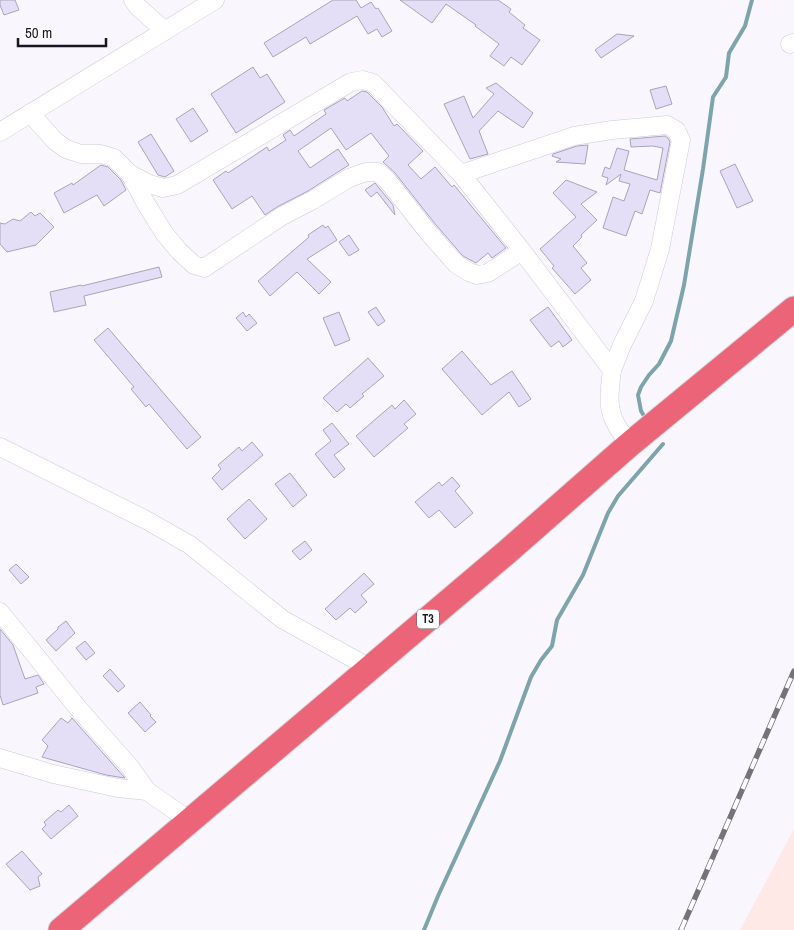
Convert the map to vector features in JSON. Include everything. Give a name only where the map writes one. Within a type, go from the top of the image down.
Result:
[{"type":"highway","name":"T3","points":[[61,930],[508,552],[630,444],[794,309]]},
{"type":"street","points":[[133,0],[138,7],[165,31]]},
{"type":"street","points":[[0,132],[215,0]]},
{"type":"street","points":[[130,174],[149,184],[163,188],[177,185],[351,82],[363,80],[373,83],[460,174],[522,251],[612,370]]},
{"type":"street","points":[[30,113],[55,141],[66,149],[81,154],[101,154],[114,158],[130,174],[164,232],[179,251],[194,265],[204,268],[282,216],[313,200],[348,178],[366,172],[378,172],[387,180],[456,264],[469,272],[478,275],[488,273],[522,251]]},
{"type":"street","points":[[460,174],[574,136],[667,125],[676,130],[681,140],[660,249],[644,301],[612,370],[610,412],[616,425],[630,444]]},
{"type":"street","points":[[0,447],[148,521],[190,545],[282,619],[370,668]]},
{"type":"street","points":[[0,612],[148,791],[190,821]]},
{"type":"street","points":[[0,758],[53,774],[118,788],[148,791]]},
{"type":"shaded area","points":[[794,829],[794,930],[740,930]]},
{"type":"building","points":[[0,0],[15,0],[19,10],[4,15]]},
{"type":"building","points":[[333,0],[356,0],[361,8],[371,2],[376,9],[378,8],[392,31],[382,37],[377,29],[368,34],[357,16],[310,44],[306,37],[273,57],[264,43]]},
{"type":"building","points":[[400,0],[498,0],[511,9],[509,12],[525,25],[523,28],[540,40],[522,65],[511,57],[504,66],[490,56],[499,44],[446,4],[432,23]]},
{"type":"building","points":[[617,34],[634,36],[601,58],[595,50]]},
{"type":"building","points":[[253,67],[260,78],[267,74],[285,102],[236,133],[211,94]]},
{"type":"building","points":[[496,83],[533,113],[523,128],[498,111],[479,131],[488,154],[470,159],[444,104],[464,96],[473,118],[494,94],[486,88]]},
{"type":"building","points":[[666,86],[672,104],[656,109],[650,90]]},
{"type":"building","points":[[362,91],[367,92],[382,107],[394,126],[397,124],[423,151],[408,165],[421,179],[435,167],[452,187],[454,185],[506,248],[492,258],[488,253],[476,263],[463,256],[395,173],[383,162],[389,156],[371,133],[346,150],[331,128],[298,151],[310,168],[338,149],[349,165],[265,215],[252,196],[232,209],[213,180],[226,171],[228,173],[267,147],[269,151],[286,140],[283,135],[290,130],[294,136],[326,114],[324,110],[345,98],[347,101]]},
{"type":"building","points":[[193,108],[208,131],[191,142],[176,119]]},
{"type":"building","points":[[151,134],[174,171],[165,177],[158,175],[138,142]]},
{"type":"building","points":[[665,136],[670,142],[660,193],[650,190],[642,214],[635,211],[626,236],[603,228],[613,197],[624,201],[630,184],[619,181],[621,174],[606,185],[608,178],[602,176],[605,167],[610,169],[617,148],[629,151],[624,170],[657,180],[663,148],[653,146],[631,147],[630,139]]},
{"type":"building","points":[[588,145],[585,164],[556,162],[561,159],[552,156],[577,146]]},
{"type":"building","points":[[735,164],[753,201],[737,208],[720,171]]},
{"type":"building","points":[[101,165],[108,167],[121,180],[126,190],[104,206],[97,195],[64,213],[54,193],[72,183],[73,185]]},
{"type":"building","points":[[566,180],[597,192],[581,204],[597,220],[581,235],[582,237],[573,246],[587,263],[581,268],[591,280],[575,294],[552,268],[554,266],[540,249],[576,217],[553,193]]},
{"type":"building","points":[[375,183],[393,205],[395,215],[377,192],[371,197],[365,190]]},
{"type":"building","points":[[31,212],[35,216],[40,213],[54,227],[36,245],[7,252],[0,244],[0,223],[5,224],[13,219],[20,221]]},
{"type":"building","points":[[323,225],[325,228],[328,226],[337,240],[307,259],[331,282],[319,294],[297,272],[270,296],[258,281],[309,237],[308,235]]},
{"type":"building","points":[[349,235],[359,250],[349,256],[339,242]]},
{"type":"building","points":[[159,267],[162,277],[84,296],[86,305],[54,312],[50,292]]},
{"type":"building","points":[[376,307],[385,321],[378,326],[368,312]]},
{"type":"building","points":[[548,307],[572,340],[563,347],[559,341],[551,347],[530,320]]},
{"type":"building","points":[[243,312],[246,317],[249,314],[257,323],[247,331],[236,318]]},
{"type":"building","points":[[339,312],[350,340],[335,346],[323,318]]},
{"type":"building","points":[[108,328],[201,437],[187,449],[149,404],[146,407],[131,389],[134,387],[94,340]]},
{"type":"building","points":[[462,351],[491,385],[512,371],[531,399],[519,407],[509,392],[482,415],[442,369]]},
{"type":"building","points":[[368,358],[384,376],[362,394],[364,396],[350,408],[346,404],[337,412],[323,398]]},
{"type":"building","points":[[404,400],[416,414],[404,424],[408,428],[374,457],[356,436],[392,405],[395,409]]},
{"type":"building","points":[[332,423],[349,444],[334,455],[345,469],[334,478],[315,454],[331,441],[323,430]]},
{"type":"building","points":[[252,442],[263,455],[222,490],[212,478],[221,469],[218,465],[239,447],[242,451]]},
{"type":"building","points":[[290,473],[307,495],[293,507],[275,484]]},
{"type":"building","points":[[452,477],[460,486],[455,491],[473,513],[455,528],[439,510],[429,518],[415,502],[439,482],[442,486]]},
{"type":"building","points":[[249,499],[267,519],[245,539],[227,519]]},
{"type":"building","points":[[305,541],[312,550],[300,560],[292,551]]},
{"type":"building","points":[[16,564],[29,577],[21,584],[9,570]]},
{"type":"building","points":[[364,573],[374,584],[361,595],[367,602],[355,613],[350,608],[336,620],[325,609]]},
{"type":"building","points":[[66,621],[75,633],[56,651],[46,640]]},
{"type":"building","points":[[0,629],[13,645],[25,679],[38,675],[44,684],[36,687],[38,693],[3,705],[0,695]]},
{"type":"building","points":[[85,641],[95,653],[86,660],[76,648]]},
{"type":"building","points":[[110,669],[125,686],[118,692],[103,676]]},
{"type":"building","points":[[140,702],[156,722],[145,732],[128,713]]},
{"type":"building","points":[[61,718],[68,723],[72,718],[125,778],[106,775],[42,757],[48,746],[42,740]]},
{"type":"building","points":[[69,805],[78,816],[51,839],[42,829],[46,825],[44,822],[58,810],[61,812]]},
{"type":"building","points":[[22,851],[42,874],[38,877],[40,886],[30,890],[6,864]]},
{"type":"waterway","points":[[646,419],[641,411],[638,395],[649,375],[659,364],[671,341],[684,285],[713,97],[726,77],[729,53],[745,26],[752,0]]},
{"type":"waterway","points":[[424,930],[500,761],[531,677],[552,646],[557,620],[583,575],[608,513],[618,496],[663,444]]},
{"type":"railway","points":[[681,930],[794,671]]}]
